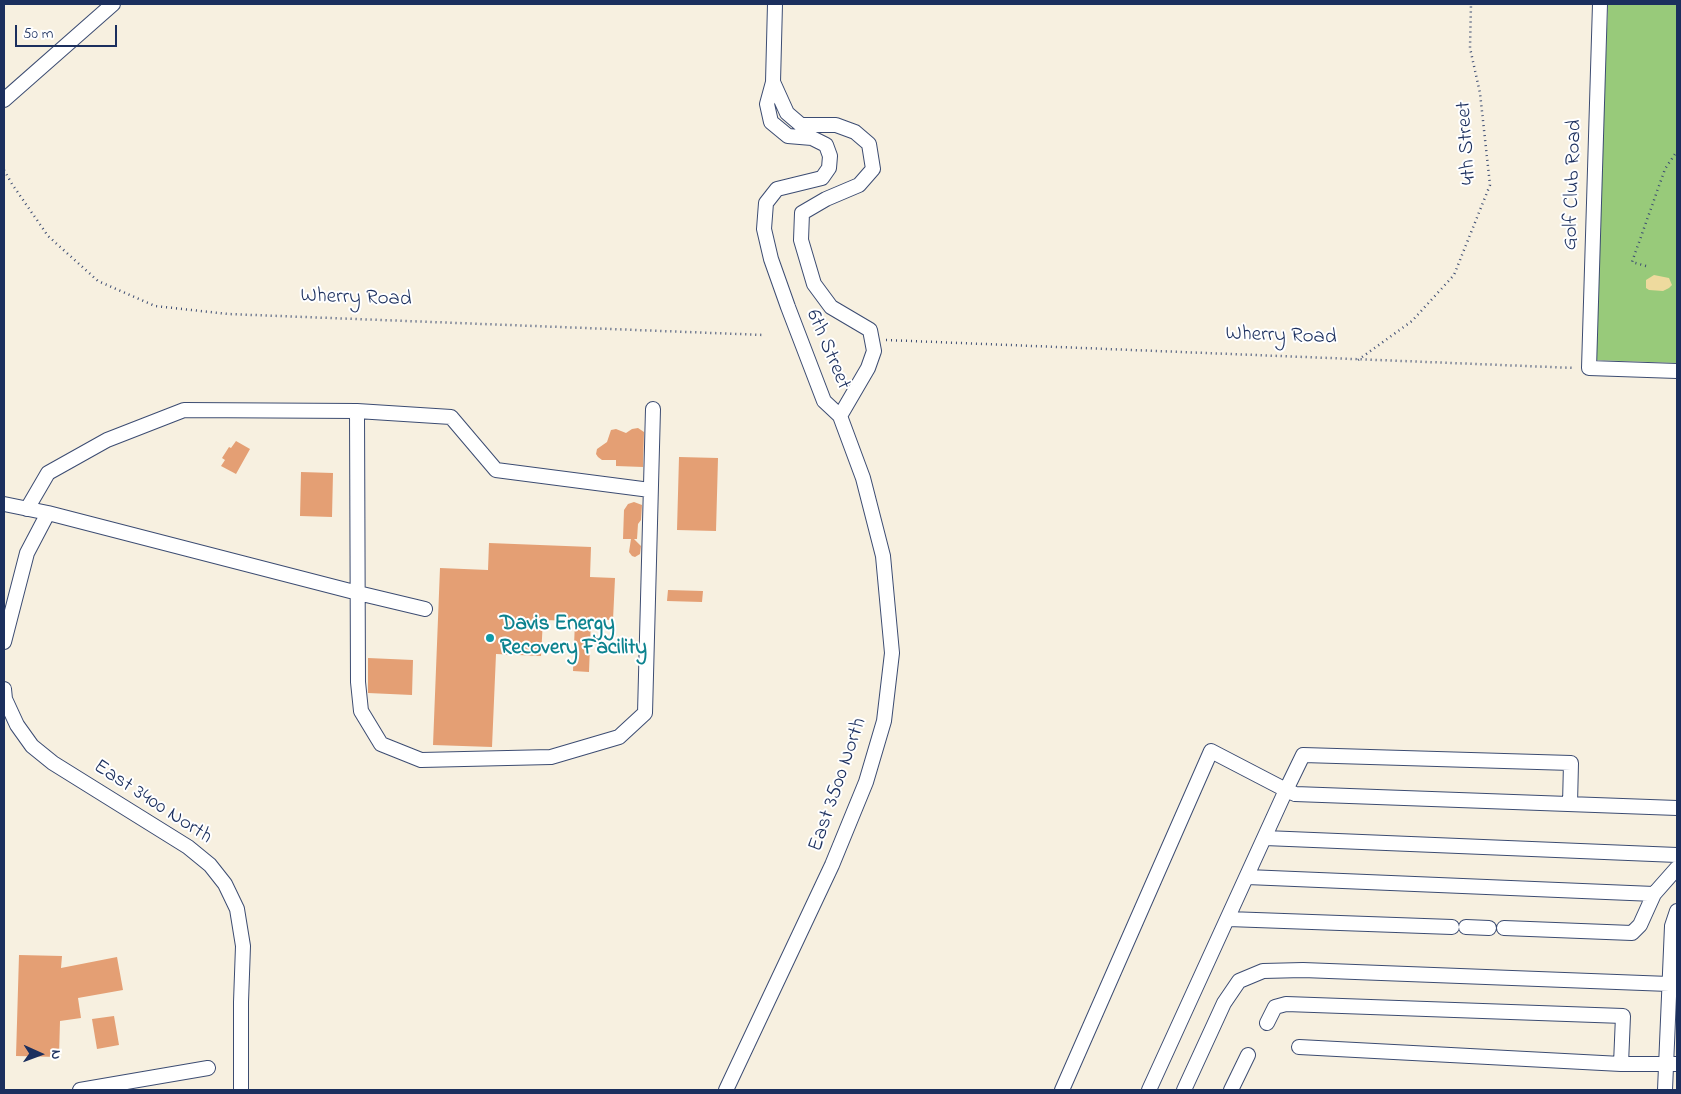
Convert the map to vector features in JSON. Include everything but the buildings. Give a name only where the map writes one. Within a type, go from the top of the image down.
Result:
[{"type":"street","points":[[4,100],[113,4]]},
{"type":"street","name":"6th Street","points":[[773,82],[786,113],[801,125],[836,125],[856,132],[869,144],[873,169],[859,185],[826,199],[802,213],[801,240],[814,284],[831,307],[870,330],[874,351],[868,368],[840,416],[824,401],[771,259],[764,229],[766,203],[777,189],[822,178],[829,168],[830,156],[826,145],[812,138],[788,136],[772,122],[767,104],[773,82],[775,4]]},
{"type":"street","name":"Golf Club Road","points":[[1589,368],[1600,4]]},
{"type":"street","points":[[1589,368],[1677,371]]},
{"type":"street","points":[[357,411],[358,682],[361,711],[381,744],[420,760],[551,757],[619,738],[645,713],[653,409]]},
{"type":"street","points":[[27,510],[48,473],[107,440],[184,410],[357,411],[451,418],[496,470],[650,490]]},
{"type":"street","name":"East 3500 North","points":[[726,1090],[832,865],[866,782],[884,721],[892,653],[883,556],[863,478],[840,416]]},
{"type":"street","points":[[4,504],[48,513],[425,609]]},
{"type":"street","points":[[4,642],[27,553],[48,513]]},
{"type":"street","name":"East 3400 North","points":[[4,689],[5,699],[17,725],[32,746],[53,763],[188,847],[210,865],[225,884],[237,909],[243,946],[241,1090]]},
{"type":"street","points":[[1062,1090],[1211,751],[1295,794],[1677,808]]},
{"type":"street","points":[[1149,1090],[1303,755],[1571,764],[1570,804]]},
{"type":"street","points":[[1265,838],[1677,854]]},
{"type":"street","points":[[1504,928],[1632,933],[1640,925],[1654,894],[1677,868]]},
{"type":"street","points":[[1247,877],[1654,894]]},
{"type":"street","points":[[1665,1090],[1672,1064],[1669,984],[1672,926],[1677,911]]},
{"type":"street","points":[[1228,919],[1489,928]]},
{"type":"street","points":[[1184,1090],[1224,1003],[1239,981],[1263,971],[1303,970],[1669,984]]},
{"type":"street","points":[[1267,1022],[1274,1007],[1286,1004],[1623,1016],[1620,1064]]},
{"type":"street","points":[[1299,1046],[1620,1064],[1672,1064]]},
{"type":"street","points":[[1231,1090],[1248,1055]]},
{"type":"street","points":[[80,1090],[208,1068]]},
{"type":"path","name":"4th Street","points":[[1358,360],[1412,321],[1454,274],[1490,185],[1480,93],[1470,48],[1471,4]]},
{"type":"path","points":[[1646,266],[1632,262],[1665,169],[1677,151]]},
{"type":"path","name":"Wherry Road","points":[[4,170],[48,236],[98,281],[155,306],[238,314],[764,335]]},
{"type":"path","name":"Wherry Road","points":[[882,340],[1589,368]]},
{"type":"green space","points":[[1608,4],[1677,4],[1677,363],[1594,360]]},
{"type":"sand","points":[[1654,275],[1669,278],[1672,285],[1663,291],[1649,290],[1646,288],[1646,280]]},
{"type":"place","name":"Davis Energy Recovery Facility","points":[[490,638]]}]
